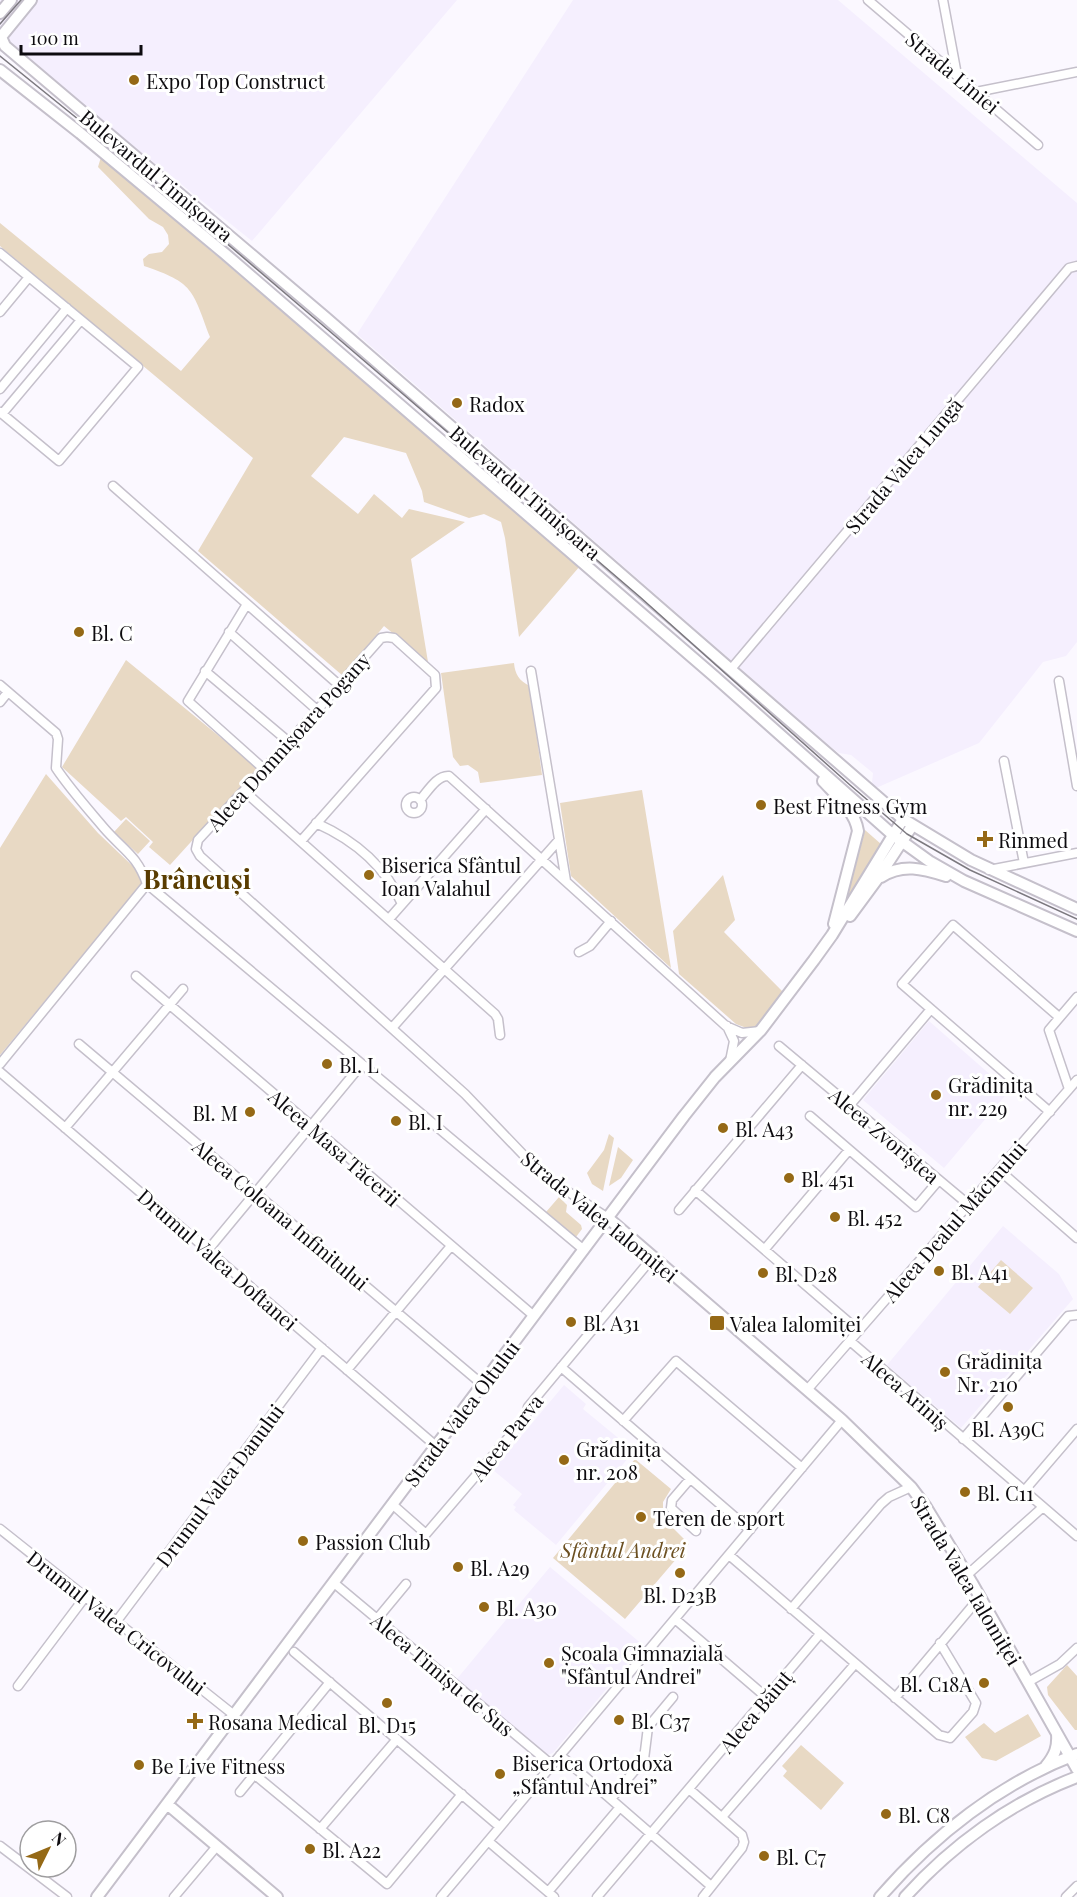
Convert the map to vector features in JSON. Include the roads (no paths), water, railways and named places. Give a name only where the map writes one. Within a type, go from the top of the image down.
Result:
[{"type":"main road","points":[[0,13],[11,0]]},
{"type":"main road","points":[[1,41],[32,0]]},
{"type":"main road","name":"Bulevardul Timișoara","points":[[1,41],[308,302],[908,822],[947,847],[990,870],[1077,909]]},
{"type":"main road","name":"Bulevardul Timișoara","points":[[0,70],[216,246],[898,838],[929,861],[964,881],[1077,931]]},
{"type":"main road","points":[[448,447],[458,434]]},
{"type":"main road","points":[[800,753],[848,810],[857,825],[858,836],[832,935]]},
{"type":"main road","points":[[844,792],[855,778]]},
{"type":"main road","name":"Strada Valea Oltului","points":[[97,1897],[707,1087],[761,1030],[832,935],[908,822]]},
{"type":"main road","name":"Strada Valea Oltului","points":[[832,935],[855,911],[878,878],[898,838]]},
{"type":"main road","points":[[878,878],[891,871],[911,868],[964,881]]},
{"type":"main road","name":"Strada Valea Ialomiței","points":[[608,1218],[842,1420],[911,1487],[932,1516],[1057,1733],[1074,1755],[1077,1768]]},
{"type":"main road","points":[[1041,1770],[1055,1754],[1058,1744],[1057,1733]]},
{"type":"main road","points":[[880,1897],[915,1859],[942,1835],[1001,1792],[1074,1755]]},
{"type":"main road","points":[[905,1897],[934,1866],[985,1827],[1041,1793],[1077,1777]]},
{"type":"main road","points":[[167,1804],[277,1897]]},
{"type":"street","name":"Strada Liniei","points":[[868,0],[1038,145]]},
{"type":"street","points":[[943,0],[957,75]]},
{"type":"street","points":[[976,92],[1077,72]]},
{"type":"street","points":[[0,253],[138,367],[60,461],[1,413],[81,320]]},
{"type":"street","name":"Strada Valea Lungă","points":[[731,669],[1069,268],[1077,266]]},
{"type":"street","points":[[0,312],[29,277]]},
{"type":"street","points":[[0,389],[67,309]]},
{"type":"street","points":[[113,486],[339,685]]},
{"type":"street","points":[[247,604],[188,701],[264,769]]},
{"type":"street","points":[[230,632],[317,710]]},
{"type":"street","name":"Aleea Domnișoara Pogany","points":[[196,849],[198,840],[381,638],[394,638],[435,675],[436,688],[316,823]]},
{"type":"street","points":[[205,671],[289,742]]},
{"type":"street","points":[[531,671],[566,881]]},
{"type":"street","points":[[1059,681],[1077,786]]},
{"type":"street","points":[[0,685],[56,733],[58,739],[57,771],[105,829],[136,861],[147,884],[584,1250]]},
{"type":"street","points":[[0,702],[8,692]]},
{"type":"street","points":[[1004,761],[1024,863]]},
{"type":"street","points":[[420,800],[440,777],[445,775],[486,809],[726,1026],[742,1033],[761,1030]]},
{"type":"street","points":[[244,791],[495,1014],[500,1035]]},
{"type":"street","points":[[389,919],[486,809]]},
{"type":"street","points":[[301,841],[316,823],[338,833],[365,853],[389,879],[402,904]]},
{"type":"street","points":[[392,1028],[560,840]]},
{"type":"street","name":"Strada Valea Ialomiței","points":[[196,849],[473,1102],[535,1167],[555,1184],[608,1218]]},
{"type":"street","points":[[990,870],[1077,853]]},
{"type":"street","points":[[0,1064],[147,884]]},
{"type":"street","points":[[579,952],[590,946],[610,921]]},
{"type":"street","points":[[1050,1112],[902,984],[953,925],[1059,1017]]},
{"type":"street","name":"Aleea Masa Tăcerii","points":[[136,976],[534,1316]]},
{"type":"street","points":[[65,1128],[183,989]]},
{"type":"street","points":[[1069,1089],[1049,1033],[1050,1027],[1077,997]]},
{"type":"street","points":[[850,1105],[931,1009]]},
{"type":"street","points":[[726,1026],[734,1041],[730,1061]]},
{"type":"street","name":"Aleea Coloana Infinitului","points":[[79,1044],[483,1385]]},
{"type":"street","name":"Aleea Zvoriștea","points":[[779,1046],[969,1205]]},
{"type":"street","points":[[208,1250],[362,1064]]},
{"type":"street","points":[[679,1210],[802,1065]]},
{"type":"street","name":"Drumul Valea Doftanei","points":[[0,1072],[436,1446]]},
{"type":"street","name":"Aleea Dealul Măcinului","points":[[807,1390],[1077,1080]]},
{"type":"street","name":"Aleea Dealul Măcinului","points":[[810,1116],[916,1207],[939,1180]]},
{"type":"street","points":[[765,1249],[849,1150]]},
{"type":"street","points":[[999,1170],[1077,1238]]},
{"type":"street","points":[[695,1190],[859,1331]]},
{"type":"street","points":[[347,1370],[451,1246]]},
{"type":"street","name":"Aleea Parva","points":[[392,1504],[426,1534],[526,1417],[528,1407],[653,1257]]},
{"type":"street","name":"Aleea Ariniș","points":[[963,1439],[1068,1316],[1077,1315]]},
{"type":"street","name":"Aleea Ariniș","points":[[850,1341],[1077,1536]]},
{"type":"street","name":"Drumul Valea Danului","points":[[116,1622],[321,1348]]},
{"type":"street","points":[[623,1421],[676,1361],[802,1468]]},
{"type":"street","points":[[561,1367],[750,1530]]},
{"type":"street","points":[[441,1897],[842,1420]]},
{"type":"street","points":[[1024,1491],[1077,1429]]},
{"type":"street","points":[[690,1479],[672,1500],[671,1508],[696,1531]]},
{"type":"street","points":[[791,1609],[881,1504],[889,1497],[911,1487]]},
{"type":"street","points":[[967,1575],[1043,1507]]},
{"type":"street","name":"Drumul Valea Cricovului","points":[[0,1529],[234,1715]]},
{"type":"street","points":[[729,1555],[942,1737],[950,1738],[958,1732],[974,1712],[975,1703],[940,1643]]},
{"type":"street","name":"Aleea Timișu de Sus","points":[[333,1583],[552,1765]]},
{"type":"street","points":[[377,1619],[406,1584]]},
{"type":"street","points":[[18,1686],[85,1597]]},
{"type":"street","points":[[896,1698],[980,1597]]},
{"type":"street","points":[[675,1620],[766,1697]]},
{"type":"street","name":"Aleea Băiuț","points":[[597,1897],[820,1634]]},
{"type":"street","points":[[1028,1682],[1060,1664],[1077,1648]]},
{"type":"street","points":[[294,1652],[500,1827]]},
{"type":"street","points":[[722,1817],[855,1664]]},
{"type":"street","points":[[240,1792],[330,1682]]},
{"type":"street","points":[[611,1799],[644,1760],[648,1727],[672,1698]]},
{"type":"street","points":[[320,1828],[397,1739]]},
{"type":"street","points":[[560,1755],[711,1886]]},
{"type":"street","points":[[254,1774],[387,1884],[462,1794]]},
{"type":"street","points":[[689,1789],[742,1835],[744,1842],[742,1848],[702,1897]]},
{"type":"street","points":[[488,1841],[551,1895],[620,1807]]},
{"type":"street","points":[[0,1846],[67,1897]]},
{"type":"street","points":[[174,1897],[217,1846]]},
{"type":"street","points":[[1066,1897],[1077,1886]]},
{"type":"tram line","points":[[0,24],[21,0]]},
{"type":"tram line","points":[[0,56],[136,166],[640,597],[907,834],[970,870],[1077,919]]},
{"type":"place","name":"Expo Top Construct","points":[[134,80]]},
{"type":"place","name":"Radox","points":[[457,403]]},
{"type":"place","name":"Bl. C","points":[[79,632]]},
{"type":"place","name":"Best Fitness Gym","points":[[761,805]]},
{"type":"place","name":"Rinmed","points":[[985,839]]},
{"type":"place","name":"Biserica Sfântul Ioan Valahul","points":[[369,875]]},
{"type":"place","name":"Bl. L","points":[[327,1064]]},
{"type":"place","name":"Grădinița nr. 229","points":[[936,1095]]},
{"type":"place","name":"Bl. M","points":[[250,1112]]},
{"type":"place","name":"Bl. I","points":[[396,1121]]},
{"type":"place","name":"Bl. A43","points":[[723,1128]]},
{"type":"place","name":"Bl. 451","points":[[789,1178]]},
{"type":"place","name":"Bl. 452","points":[[835,1217]]},
{"type":"place","name":"Bl. A41","points":[[939,1271]]},
{"type":"place","name":"Bl. D28","points":[[763,1273]]},
{"type":"place","name":"Bl. A31","points":[[571,1322]]},
{"type":"place","name":"Valea Ialomiței","points":[[717,1323]]},
{"type":"place","name":"Grădinița Nr. 210","points":[[945,1372]]},
{"type":"place","name":"Bl. A39C","points":[[1008,1407]]},
{"type":"place","name":"Grădinița nr. 208","points":[[564,1460]]},
{"type":"place","name":"Bl. C11","points":[[965,1492]]},
{"type":"place","name":"Teren de sport","points":[[641,1517]]},
{"type":"place","name":"Passion Club","points":[[303,1541]]},
{"type":"place","name":"Bl. A29","points":[[458,1567]]},
{"type":"place","name":"Bl. D23B","points":[[680,1573]]},
{"type":"place","name":"Bl. A30","points":[[484,1607]]},
{"type":"place","name":"Școala Gimnazială \"Sfântul Andrei\"","points":[[549,1663]]},
{"type":"place","name":"Bl. C18A","points":[[984,1683]]},
{"type":"place","name":"Bl. D15","points":[[387,1703]]},
{"type":"place","name":"Bl. C37","points":[[619,1720]]},
{"type":"place","name":"Rosana Medical","points":[[195,1721]]},
{"type":"place","name":"Be Live Fitness","points":[[139,1765]]},
{"type":"place","name":"Biserica Ortodoxă „Sfântul Andrei”","points":[[500,1774]]},
{"type":"place","name":"Bl. C8","points":[[886,1814]]},
{"type":"place","name":"Bl. A22","points":[[310,1849]]},
{"type":"place","name":"Bl. C7","points":[[764,1856]]},
{"type":"district","name":"Brâncuși","points":[[197,878]]},
{"type":"park label","name":"Sfântul Andrei","points":[[623,1549]]}]
